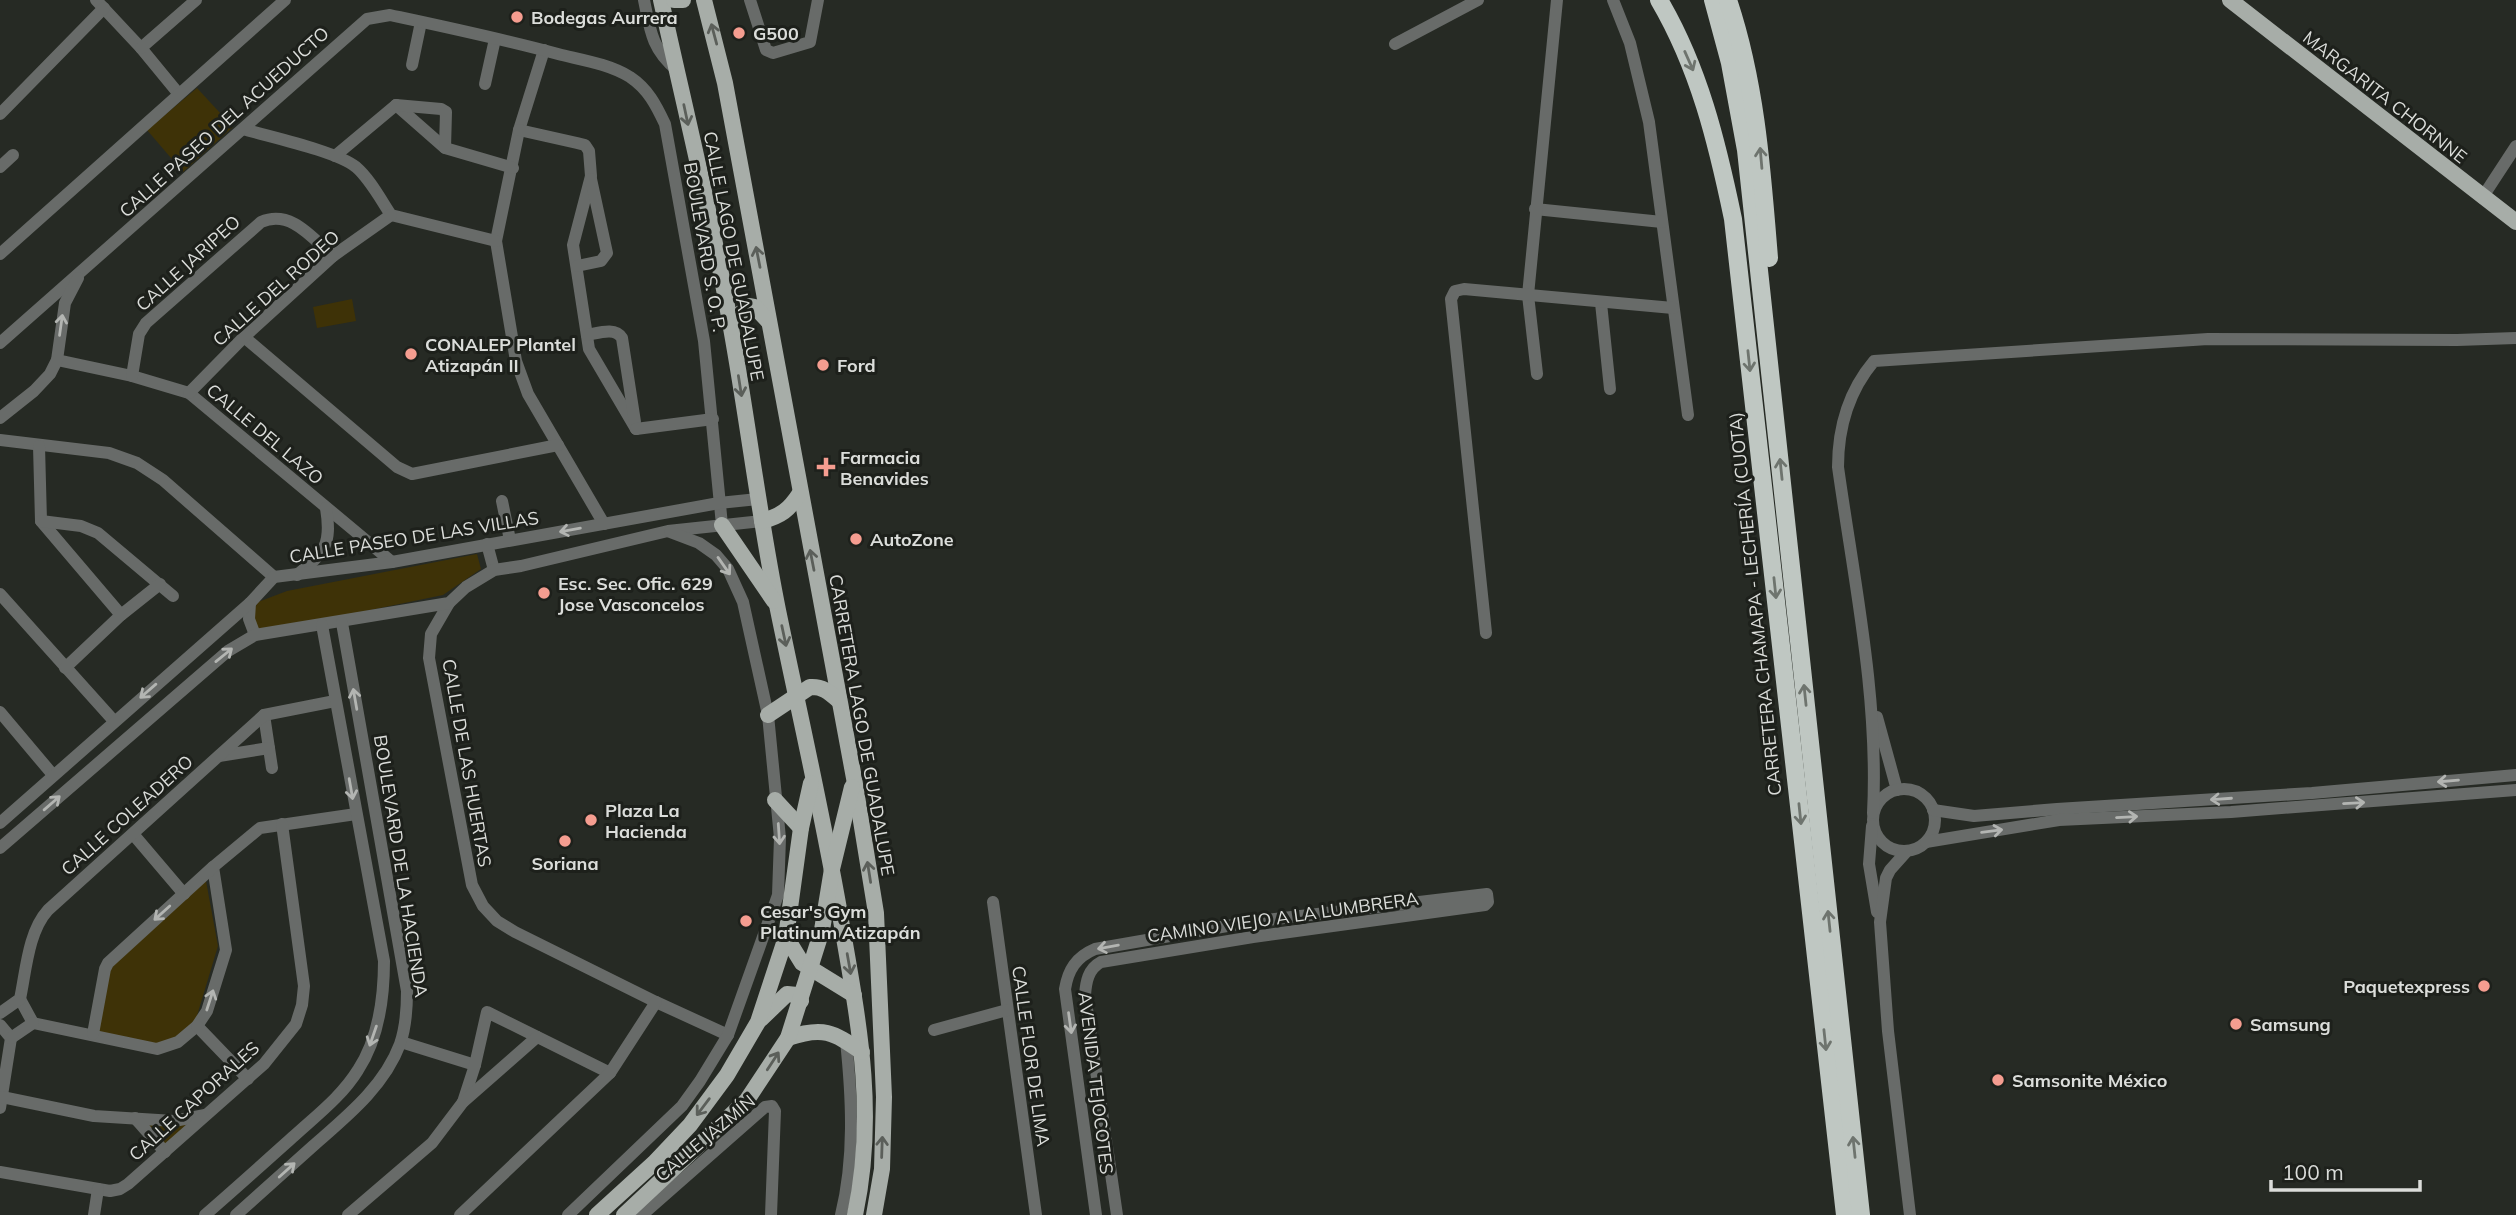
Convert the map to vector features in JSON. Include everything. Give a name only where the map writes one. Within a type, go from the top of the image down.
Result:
[{"type":"highway","name":"CARRETERA CHAMAPA - LECHERÍA (CUOTA)","points":[[1659,0],[1694,72],[1708,111],[1733,219],[1845,1215]]},
{"type":"highway","points":[[1713,0],[1730,63],[1746,150],[1861,1215]]},
{"type":"highway","points":[[1728,0],[1745,58],[1760,147],[1777,354],[1773,397]]},
{"type":"main road","name":"CALLE LAGO DE GUADALUPE","points":[[662,0],[731,327],[761,521]]},
{"type":"main road","points":[[674,0],[683,0]]},
{"type":"main road","name":"CALLE LAGO DE GUADALUPE","points":[[704,0],[725,83],[800,493]]},
{"type":"main road","name":"MARGARITA CHORNNE","points":[[2230,0],[2516,222]]},
{"type":"main road","points":[[731,327],[737,316],[750,306],[755,307],[770,324]]},
{"type":"main road","points":[[800,493],[779,517],[761,521],[832,869],[862,1052],[866,1136],[855,1215]]},
{"type":"main road","name":"CARRETERA LAGO DE GUADALUPE","points":[[800,493],[854,778],[877,926],[884,1097],[882,1169],[874,1215]]},
{"type":"main road","points":[[722,526],[778,606]]},
{"type":"main road","points":[[768,715],[810,687],[818,686],[838,700]]},
{"type":"main road","points":[[597,1215],[654,1163],[690,1125],[727,1075],[758,1022],[786,937],[801,828],[813,776]]},
{"type":"main road","points":[[624,1215],[747,1100],[788,1038],[822,930],[832,869],[854,778]]},
{"type":"main road","points":[[775,800],[801,828]]},
{"type":"main road","points":[[786,937],[794,952],[810,969],[854,995]]},
{"type":"main road","points":[[758,1022],[787,994],[797,995],[801,1001]]},
{"type":"main road","points":[[788,1038],[807,1032],[826,1031],[862,1052]]},
{"type":"street","points":[[141,48],[196,0]]},
{"type":"street","points":[[0,254],[285,0]]},
{"type":"street","points":[[644,0],[648,24],[660,55],[677,70]]},
{"type":"street","points":[[750,0],[769,53],[810,42],[818,0]]},
{"type":"street","points":[[1395,44],[1478,0]]},
{"type":"street","points":[[1537,374],[1528,295],[1557,0]]},
{"type":"street","points":[[1613,0],[1630,43],[1649,122],[1688,415]]},
{"type":"street","points":[[0,114],[100,4],[178,93]]},
{"type":"street","name":"CALLE PASEO DEL ACUEDUCTO","points":[[0,343],[368,19],[390,15],[544,50]]},
{"type":"street","points":[[412,65],[421,22]]},
{"type":"street","points":[[485,84],[495,39]]},
{"type":"street","points":[[544,50],[519,130],[496,241],[516,361],[528,394],[604,524]]},
{"type":"street","name":"BOULEVARD S. O. P.","points":[[544,50],[611,67],[631,78],[645,90],[665,124],[704,341],[722,526]]},
{"type":"street","points":[[335,156],[396,106],[441,109],[446,112],[444,148]]},
{"type":"street","points":[[396,106],[444,148],[513,168]]},
{"type":"street","points":[[243,130],[335,156],[353,165],[361,172],[391,215],[496,241]]},
{"type":"street","points":[[519,130],[585,145],[589,151],[591,176],[607,253],[601,261],[577,266]]},
{"type":"street","points":[[2482,198],[2516,146]]},
{"type":"street","points":[[0,167],[13,155]]},
{"type":"street","points":[[591,176],[573,245],[589,349],[636,429]]},
{"type":"street","points":[[1535,209],[1662,222]]},
{"type":"street","name":"CALLE DEL RODEO","points":[[189,393],[244,337],[333,256],[391,215]]},
{"type":"street","name":"CALLE JARIPEO","points":[[132,376],[139,334],[146,323],[261,222],[272,217],[290,220],[333,256]]},
{"type":"street","points":[[0,418],[34,391],[50,374],[57,360],[65,303],[82,271]]},
{"type":"street","points":[[1486,633],[1451,299],[1455,291],[1464,289],[1673,308]]},
{"type":"street","points":[[1601,303],[1610,389]]},
{"type":"street","points":[[587,335],[612,331],[619,333],[622,338],[636,429]]},
{"type":"street","points":[[244,337],[397,467],[412,474],[558,445]]},
{"type":"street","points":[[1910,1215],[1888,1031],[1880,922],[1869,864],[1875,772],[1870,693],[1838,467],[1838,443],[1850,398],[1861,377],[1874,361],[2208,339],[2516,338]]},
{"type":"street","name":"CALLE DEL LAZO","points":[[57,360],[132,376],[189,393],[392,562]]},
{"type":"street","points":[[636,429],[713,419]]},
{"type":"street","points":[[0,440],[108,453],[137,463],[163,480],[274,577]]},
{"type":"street","points":[[39,446],[41,521],[121,615]]},
{"type":"street","name":"CALLE PASEO DE LAS VILLAS","points":[[0,823],[250,603],[274,577],[392,562],[719,503],[758,499]]},
{"type":"street","points":[[502,501],[510,540]]},
{"type":"street","points":[[298,575],[314,561],[326,545],[330,530],[326,508]]},
{"type":"street","points":[[664,513],[667,531]]},
{"type":"street","points":[[41,521],[81,526],[97,533],[173,596]]},
{"type":"street","points":[[0,848],[228,651],[255,635],[342,623],[449,603],[466,587],[494,570],[667,531],[761,521]]},
{"type":"street","points":[[568,1215],[682,1106],[728,1035],[778,895],[780,838],[768,715],[743,602],[728,569],[716,555],[699,543],[667,531]]},
{"type":"street","points":[[487,544],[494,570]]},
{"type":"street","points":[[65,668],[121,615],[159,584]]},
{"type":"street","points":[[0,594],[114,721]]},
{"type":"street","points":[[250,603],[249,619],[255,635]]},
{"type":"street","name":"CALLE DE LAS HUERTAS","points":[[449,603],[431,634],[429,658],[472,885],[484,906],[506,926],[656,1002],[728,1035]]},
{"type":"street","name":"BOULEVARD DE LA HACIENDA","points":[[236,1215],[353,1110],[378,1082],[392,1062],[401,1042],[406,1019],[408,991],[342,623]]},
{"type":"street","name":"BOULEVARD DE LA HACIENDA","points":[[205,1215],[336,1098],[359,1070],[375,1031],[384,990],[384,961],[352,815],[322,625]]},
{"type":"street","points":[[1870,693],[1897,790]]},
{"type":"street","points":[[272,768],[264,715],[335,701]]},
{"type":"street","name":"CALLE COLEADERO","points":[[20,999],[41,918],[264,715]]},
{"type":"street","points":[[2,720],[53,775]]},
{"type":"street","points":[[219,756],[269,748]]},
{"type":"street","points":[[1933,810],[1974,816],[1996,815],[2057,808],[2312,793],[2516,775]]},
{"type":"street","points":[[1880,922],[1886,878],[1890,870],[1907,851],[1926,842],[1934,827],[1933,810],[1928,801],[1918,793],[1897,790],[1882,798],[1873,818],[1880,841],[1888,847],[1907,851]]},
{"type":"street","points":[[1926,842],[2059,820],[2231,812],[2516,790]]},
{"type":"street","points":[[93,1034],[108,963],[213,867],[260,828],[352,815]]},
{"type":"street","name":"CALLE CAPORALES","points":[[98,1189],[120,1189],[165,1152],[264,1064],[296,1024],[304,986],[282,824]]},
{"type":"street","points":[[132,834],[184,894]]},
{"type":"street","points":[[206,1115],[174,1121],[94,1116],[1,1103],[11,1038],[33,1023],[157,1049],[178,1042],[197,1026],[206,1011],[226,950],[213,867]]},
{"type":"street","name":"CAMINO VIEJO A LA LUMBRERA","points":[[1079,959],[1095,949],[1223,927],[1487,894],[1487,904],[1101,961],[1089,974]]},
{"type":"street","name":"CALLE FLOR DE LIMA","points":[[993,902],[1036,1215]]},
{"type":"street","name":"AVENIDA TEJOCOTES","points":[[1079,959],[1067,976],[1065,989],[1096,1215]]},
{"type":"street","name":"AVENIDA TEJOCOTES","points":[[1089,974],[1085,995],[1118,1215]]},
{"type":"street","points":[[384,990],[408,991]]},
{"type":"street","points":[[0,1013],[20,999],[33,1023]]},
{"type":"street","points":[[460,1215],[610,1073],[656,1002]]},
{"type":"street","points":[[934,1030],[1007,1010]]},
{"type":"street","points":[[463,1102],[487,1012],[610,1073]]},
{"type":"street","points":[[0,1025],[11,1038]]},
{"type":"street","points":[[197,1026],[247,1079]]},
{"type":"street","points":[[348,1215],[432,1143],[463,1102],[537,1037]]},
{"type":"street","points":[[841,1215],[850,1169],[850,1086],[846,1041]]},
{"type":"street","points":[[401,1042],[475,1065]]},
{"type":"street","points":[[359,1070],[364,1082],[378,1082]]},
{"type":"street","name":"CALLE JAZMÍN","points":[[642,1215],[765,1107],[772,1106],[775,1111],[771,1215]]},
{"type":"street","points":[[135,1118],[165,1152]]},
{"type":"street","points":[[0,1172],[98,1189],[94,1215]]},
{"type":"shaded area","points":[[197,88],[233,127],[183,172],[147,130]]},
{"type":"shaded area","points":[[352,299],[356,321],[317,328],[313,307]]},
{"type":"shaded area","points":[[477,554],[481,569],[443,595],[351,614],[257,629],[253,611],[258,602],[287,591]]},
{"type":"shaded area","points":[[206,881],[218,946],[196,1019],[176,1039],[156,1045],[98,1033],[109,968]]},
{"type":"shaded area","points":[[195,1119],[165,1149],[140,1121]]},
{"type":"place","name":"Bodegas Aurrera","points":[[517,17]]},
{"type":"place","name":"G500","points":[[739,33]]},
{"type":"place","name":"CONALEP Plantel Atizapán II","points":[[411,354]]},
{"type":"place","name":"Ford","points":[[823,365]]},
{"type":"place","name":"Farmacia Benavides","points":[[826,467]]},
{"type":"place","name":"AutoZone","points":[[856,539]]},
{"type":"place","name":"Esc. Sec. Ofic. 629 Jose Vasconcelos","points":[[544,593]]},
{"type":"place","name":"Plaza La Hacienda","points":[[591,820]]},
{"type":"place","name":"Soriana","points":[[565,841]]},
{"type":"place","name":"Cesar's Gym Platinum Atizapán","points":[[746,921]]},
{"type":"place","name":"Paquetexpress","points":[[2484,986]]},
{"type":"place","name":"Samsung","points":[[2236,1024]]},
{"type":"place","name":"Samsonite México","points":[[1998,1080]]}]
